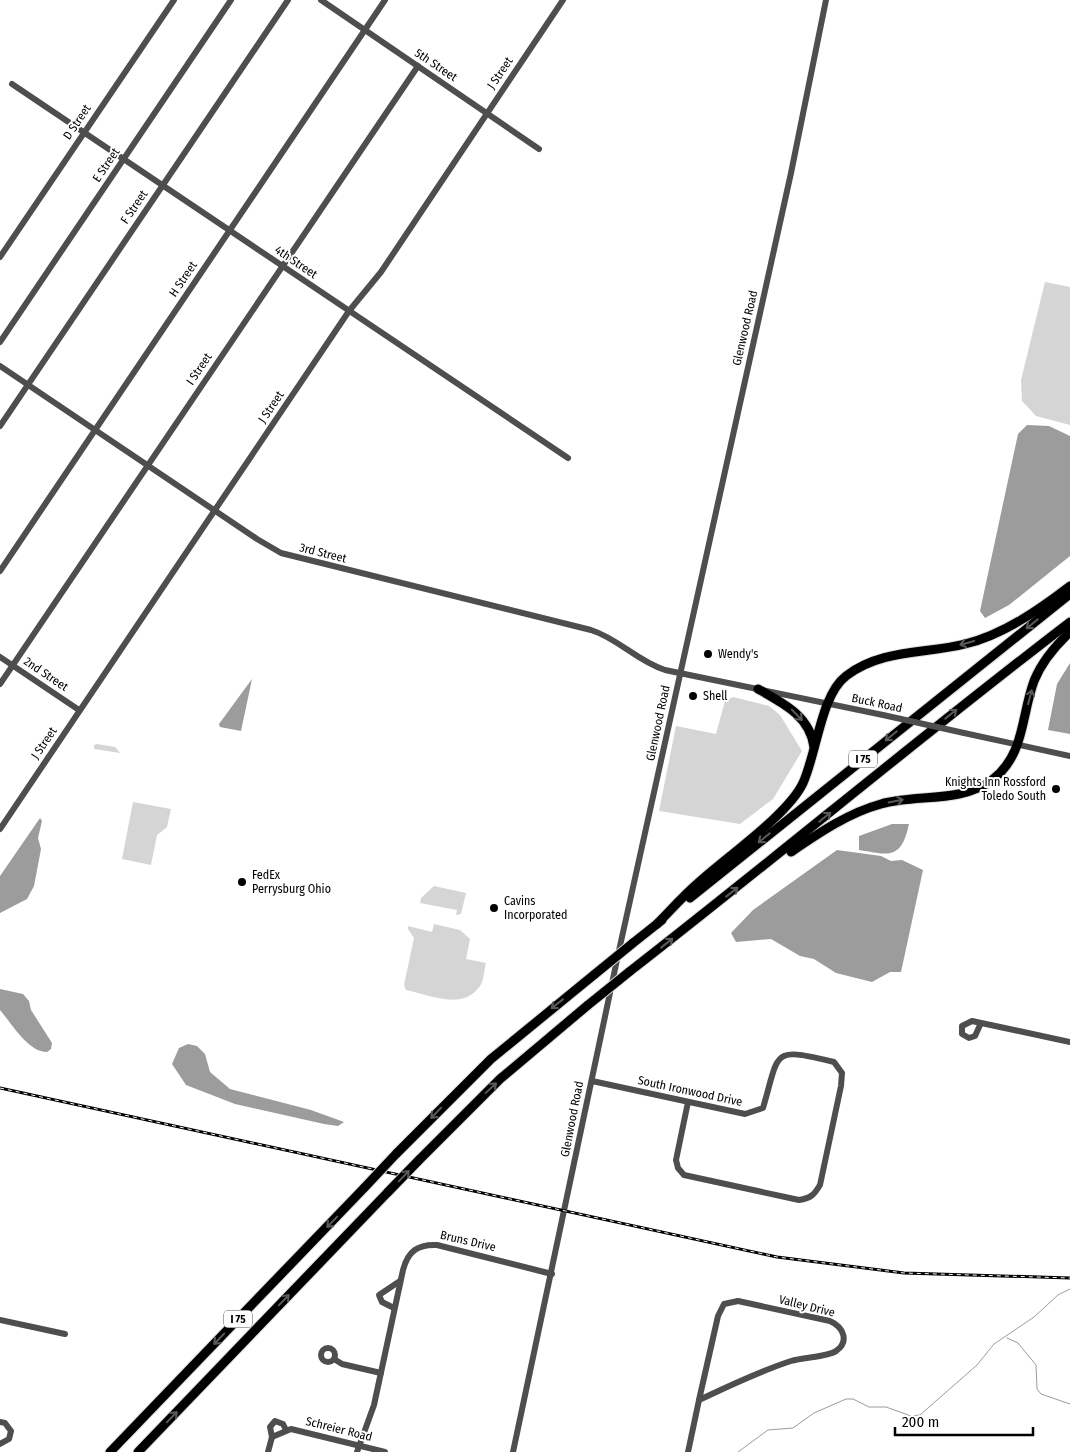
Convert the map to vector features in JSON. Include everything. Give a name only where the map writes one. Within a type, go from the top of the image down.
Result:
[{"type":"highway","points":[[657,924],[696,884],[783,809],[802,785],[814,756],[828,704],[835,687],[845,677],[865,663],[884,657],[966,644],[991,635],[1024,617],[1070,586]]},
{"type":"highway","name":"I 75","points":[[110,1452],[396,1154],[491,1059],[633,943],[1070,594]]},
{"type":"highway","name":"I 75","points":[[138,1452],[419,1160],[500,1079],[588,1005],[761,870],[963,704],[1070,622]]},
{"type":"highway","points":[[761,870],[831,826],[865,809],[904,799],[941,796],[980,787],[1002,770],[1019,745],[1029,697],[1038,673],[1056,646],[1070,632]]},
{"type":"highway","points":[[758,689],[795,711],[806,724],[813,738],[814,756]]},
{"type":"street","name":"D Street","points":[[0,257],[174,0]]},
{"type":"street","name":"E Street","points":[[0,342],[231,0]]},
{"type":"street","name":"F Street","points":[[0,426],[288,0]]},
{"type":"street","name":"5th Street","points":[[320,0],[539,149]]},
{"type":"street","name":"H Street","points":[[0,571],[385,0]]},
{"type":"street","name":"J Street","points":[[0,828],[349,311],[381,272],[563,0]]},
{"type":"street","name":"Glenwood Road","points":[[513,1452],[680,673],[788,190],[826,0]]},
{"type":"street","name":"I Street","points":[[0,684],[418,66]]},
{"type":"street","name":"4th Street","points":[[12,84],[568,458]]},
{"type":"street","name":"3rd Street","points":[[0,366],[257,539],[286,555],[591,630],[614,640],[648,664],[680,673]]},
{"type":"street","name":"2nd Street","points":[[0,657],[79,710]]},
{"type":"street","name":"Buck Road","points":[[680,673],[1070,756]]},
{"type":"street","points":[[980,1023],[1070,1042]]},
{"type":"street","name":"South Ironwood Drive","points":[[592,1081],[746,1114],[763,1108],[775,1062],[783,1054],[795,1052],[834,1062],[842,1073],[841,1086],[820,1185],[810,1198],[800,1200],[684,1175],[678,1168],[676,1160],[688,1102]]},
{"type":"street","name":"Bruns Drive","points":[[358,1449],[369,1421],[400,1281],[409,1254],[416,1248],[430,1244],[552,1274]]},
{"type":"street","points":[[394,1308],[382,1302],[379,1295],[400,1281]]},
{"type":"street","name":"Valley Drive","points":[[688,1452],[699,1400],[718,1316],[724,1304],[728,1302],[745,1302],[820,1319],[837,1324],[843,1332],[842,1343],[833,1353],[792,1361],[699,1400]]},
{"type":"street","points":[[0,1320],[65,1334]]},
{"type":"street","points":[[334,1359],[342,1364],[381,1373]]},
{"type":"street","name":"Schreier Road","points":[[286,1430],[283,1424],[276,1421],[270,1427],[272,1437],[286,1430],[305,1432],[358,1449],[385,1452]]},
{"type":"street","points":[[0,1422],[5,1423],[11,1431],[9,1439],[0,1444]]},
{"type":"street","points":[[268,1452],[272,1437]]},
{"type":"shaded area","points":[[1045,282],[1070,287],[1070,425],[1036,416],[1022,401],[1021,380]]},
{"type":"shaded area","points":[[1027,425],[1049,426],[1070,436],[1070,556],[1009,605],[985,618],[980,611],[1018,434]]},
{"type":"shaded area","points":[[1070,663],[1070,734],[1048,730],[1057,684]]},
{"type":"shaded area","points":[[252,679],[241,731],[220,727],[219,724]]},
{"type":"shaded area","points":[[733,697],[769,706],[780,715],[802,751],[773,799],[740,824],[659,811],[676,726],[716,734],[725,701]]},
{"type":"shaded area","points":[[94,745],[115,747],[120,753],[94,749]]},
{"type":"shaded area","points":[[133,802],[171,809],[167,827],[157,835],[151,865],[122,859]]},
{"type":"shaded area","points":[[40,818],[42,821],[38,838],[41,849],[34,886],[27,899],[0,913],[0,876]]},
{"type":"shaded area","points":[[892,824],[909,824],[906,836],[898,849],[886,853],[859,850],[859,836]]},
{"type":"shaded area","points":[[837,850],[881,856],[891,861],[902,860],[923,870],[901,972],[890,972],[872,982],[836,973],[814,959],[800,956],[771,939],[736,942],[731,933],[753,910]]},
{"type":"shaded area","points":[[434,886],[466,893],[461,914],[456,915],[457,910],[420,903],[421,898]]},
{"type":"shaded area","points":[[434,924],[460,930],[470,939],[466,959],[486,963],[480,986],[473,994],[465,998],[455,1000],[435,998],[406,990],[404,985],[414,938],[408,926],[432,932]]},
{"type":"shaded area","points":[[0,989],[23,994],[29,1001],[31,1010],[52,1043],[51,1049],[47,1052],[40,1051],[21,1036],[0,1010]]},
{"type":"shaded area","points":[[188,1044],[197,1046],[205,1054],[210,1072],[230,1089],[311,1110],[344,1122],[338,1126],[324,1124],[235,1104],[186,1085],[172,1064],[179,1048]]},
{"type":"waterway","points":[[738,1452],[768,1430],[793,1428],[814,1413],[846,1399],[853,1399],[869,1407],[886,1407],[911,1416],[920,1415],[977,1365],[994,1344],[1034,1317],[1058,1295],[1070,1289]]},
{"type":"waterway","points":[[1007,1338],[1018,1343],[1036,1365],[1037,1389],[1041,1394],[1070,1404]]},
{"type":"railway","points":[[0,1088],[777,1257],[904,1273],[1070,1278]]},
{"type":"place","name":"Wendy's","points":[[708,654]]},
{"type":"place","name":"Shell","points":[[693,696]]},
{"type":"place","name":"Knights Inn Rossford Toledo South","points":[[1056,789]]},
{"type":"place","name":"FedEx Perrysburg Ohio","points":[[242,882]]},
{"type":"place","name":"Cavins Incorporated","points":[[494,908]]}]
